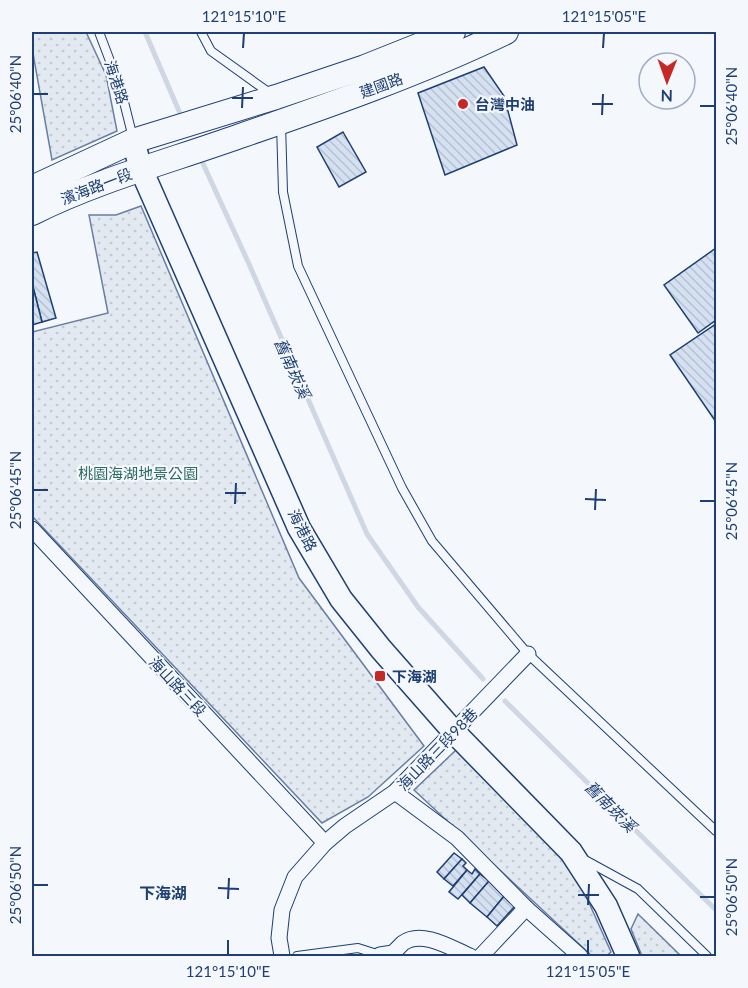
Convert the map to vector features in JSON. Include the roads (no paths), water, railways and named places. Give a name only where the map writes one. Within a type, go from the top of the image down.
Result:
[{"type":"main road","name":"建國路","points":[[246,134],[278,109],[365,67],[453,32]]},
{"type":"main road","name":"建國路","points":[[239,108],[278,109],[422,70],[506,32]]},
{"type":"main road","name":"濱海路一段","points":[[32,188],[143,138],[239,108]]},
{"type":"main road","name":"濱海路一段","points":[[32,213],[152,165],[246,134]]},
{"type":"street","name":"海港路","points":[[143,138],[299,528],[341,599],[381,649],[454,732],[571,852],[606,906],[628,957]]},
{"type":"street","name":"海山路三段","points":[[32,529],[325,843]]},
{"type":"street","name":"海山路三段98巷","points":[[282,957],[279,938],[282,910],[295,877],[325,843],[345,826],[395,792],[528,654]]},
{"type":"street","points":[[395,792],[457,838],[526,908],[580,957]]},
{"type":"street","points":[[481,957],[526,908]]},
{"type":"street","points":[[380,956],[393,954],[405,942],[420,939],[436,941],[470,957]]},
{"type":"lane","name":"海港路","points":[[99,32],[143,138]]},
{"type":"lane","points":[[201,32],[211,51],[278,109],[282,192],[298,266],[402,488],[432,541],[528,654],[717,831]]},
{"type":"lane","points":[[571,852],[638,889],[707,957]]},
{"type":"lane","points":[[297,957],[358,948],[380,956]]},
{"type":"waterway","name":"舊南崁溪","points":[[145,32],[182,118]]},
{"type":"waterway","name":"舊南崁溪","points":[[200,157],[367,534],[418,607],[483,679]]},
{"type":"waterway","name":"舊南崁溪","points":[[505,701],[716,910]]},
{"type":"place","name":"台灣中油","points":[[463,104]]},
{"type":"place","name":"下海湖","points":[[380,676]]},
{"type":"district","name":"下海湖","points":[[163,892]]},
{"type":"park label","name":"桃園海湖地景公園","points":[[138,473]]}]
